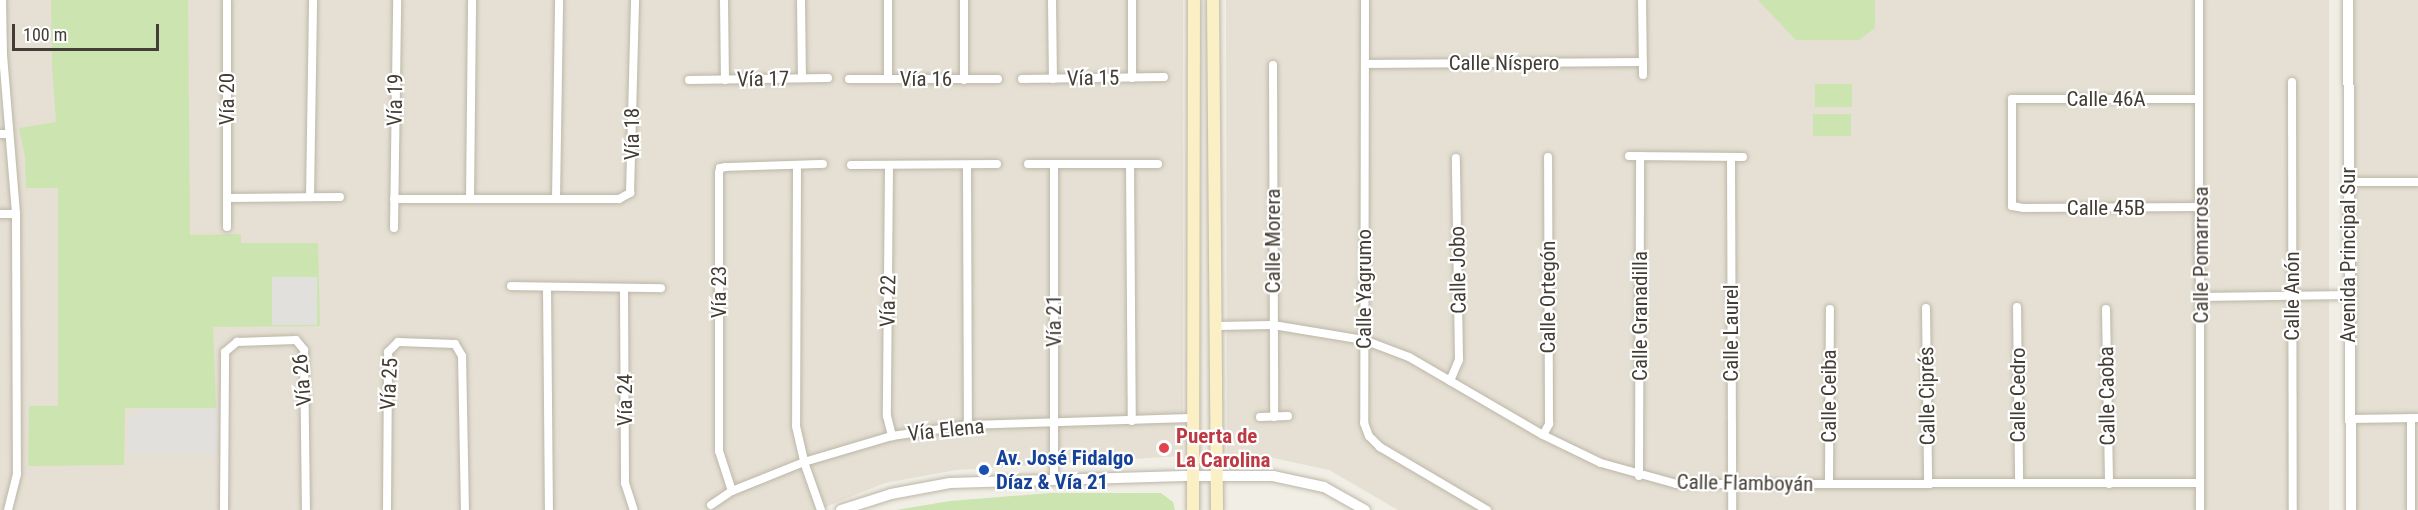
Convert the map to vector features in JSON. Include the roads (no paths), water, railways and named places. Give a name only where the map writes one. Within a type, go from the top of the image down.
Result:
[{"type":"main road","points":[[1193,510],[1194,0]]},
{"type":"main road","points":[[1213,0],[1217,510]]},
{"type":"street","points":[[2,0],[1,55],[5,134],[16,214],[17,474],[8,510]]},
{"type":"street","name":"Vía 20","points":[[227,0],[227,228]]},
{"type":"street","points":[[310,197],[313,0]]},
{"type":"street","name":"Vía 19","points":[[394,228],[397,0]]},
{"type":"street","points":[[394,199],[470,199],[472,0]]},
{"type":"street","points":[[556,199],[559,0]]},
{"type":"street","name":"Vía 18","points":[[470,199],[619,199],[630,193],[635,0]]},
{"type":"street","name":"Vía 17","points":[[724,0],[724,80]]},
{"type":"street","name":"Vía 17","points":[[801,0],[802,78]]},
{"type":"street","name":"Vía 16","points":[[888,0],[888,79]]},
{"type":"street","name":"Vía 16","points":[[964,0],[964,80]]},
{"type":"street","name":"Vía 15","points":[[1052,0],[1053,79]]},
{"type":"street","name":"Vía 15","points":[[1132,0],[1132,78]]},
{"type":"street","name":"Calle Yagrumo","points":[[1365,0],[1364,423],[1369,436],[1380,447],[1487,510]]},
{"type":"street","points":[[1642,0],[1643,75]]},
{"type":"street","name":"Calle Pomarrosa","points":[[2199,0],[2202,297],[2200,510]]},
{"type":"street","name":"Avenida Principal Sur","points":[[2348,0],[2351,510]]},
{"type":"street","name":"Calle Níspero","points":[[1365,64],[1643,62]]},
{"type":"street","name":"Calle Morera","points":[[1273,65],[1274,417]]},
{"type":"street","name":"Vía 15","points":[[1022,79],[1164,77]]},
{"type":"street","name":"Vía 17","points":[[689,80],[828,78]]},
{"type":"street","name":"Vía 16","points":[[849,79],[998,79]]},
{"type":"street","name":"Calle Anón","points":[[2292,82],[2293,510]]},
{"type":"street","name":"Calle 46A","points":[[2012,206],[2012,99],[2199,99]]},
{"type":"street","points":[[1629,156],[1743,157]]},
{"type":"street","name":"Calle Granadilla","points":[[1639,476],[1640,156]]},
{"type":"street","name":"Calle Ortegón","points":[[1544,435],[1549,424],[1548,157]]},
{"type":"street","name":"Calle Laurel","points":[[1731,157],[1732,510]]},
{"type":"street","name":"Calle Jobo","points":[[1450,381],[1459,360],[1456,158]]},
{"type":"street","name":"Vía 23","points":[[732,491],[719,450],[720,168],[823,164]]},
{"type":"street","points":[[851,165],[998,164]]},
{"type":"street","points":[[1028,164],[1158,164]]},
{"type":"street","name":"Vía 21","points":[[1054,164],[1054,479]]},
{"type":"street","points":[[797,165],[796,426],[804,462],[821,510]]},
{"type":"street","name":"Vía 22","points":[[889,165],[887,416],[892,436]]},
{"type":"street","points":[[967,165],[968,425]]},
{"type":"street","points":[[1130,165],[1132,421]]},
{"type":"street","points":[[2348,182],[2418,182]]},
{"type":"street","points":[[227,198],[340,197]]},
{"type":"street","name":"Calle 45B","points":[[2012,206],[2200,207]]},
{"type":"street","points":[[0,214],[16,214]]},
{"type":"street","points":[[511,286],[661,288]]},
{"type":"street","points":[[547,288],[549,510]]},
{"type":"street","name":"Vía 24","points":[[624,288],[625,483],[634,510]]},
{"type":"street","points":[[2202,297],[2348,295]]},
{"type":"street","name":"Calle Cedro","points":[[2017,307],[2019,483]]},
{"type":"street","name":"Calle Ciprés","points":[[1926,308],[1928,484]]},
{"type":"street","name":"Calle Ceiba","points":[[1829,484],[1830,309]]},
{"type":"street","name":"Calle Caoba","points":[[2106,309],[2109,484]]},
{"type":"street","name":"Calle Flamboyán","points":[[1216,326],[1273,325],[1364,340],[1409,357],[1544,435],[1601,463],[1639,476],[1676,484],[2200,483]]},
{"type":"street","name":"Vía 26","points":[[224,510],[225,352],[237,342],[296,340],[304,350],[306,510]]},
{"type":"street","name":"Vía 25","points":[[387,510],[388,352],[398,342],[410,342],[455,344],[462,356],[465,510]]},
{"type":"street","points":[[1260,417],[1288,416]]},
{"type":"street","name":"Vía Elena","points":[[711,505],[732,491],[804,462],[892,436],[968,425],[1194,418]]},
{"type":"street","points":[[2349,419],[2414,418],[2412,510]]},
{"type":"street","points":[[842,510],[891,494],[950,483],[1273,476],[1324,487],[1365,510]]},
{"type":"place","name":"Puerta de La Carolina","points":[[1164,448]]},
{"type":"place","name":"Av. José Fidalgo Díaz & Vía 21","points":[[984,470]]}]
